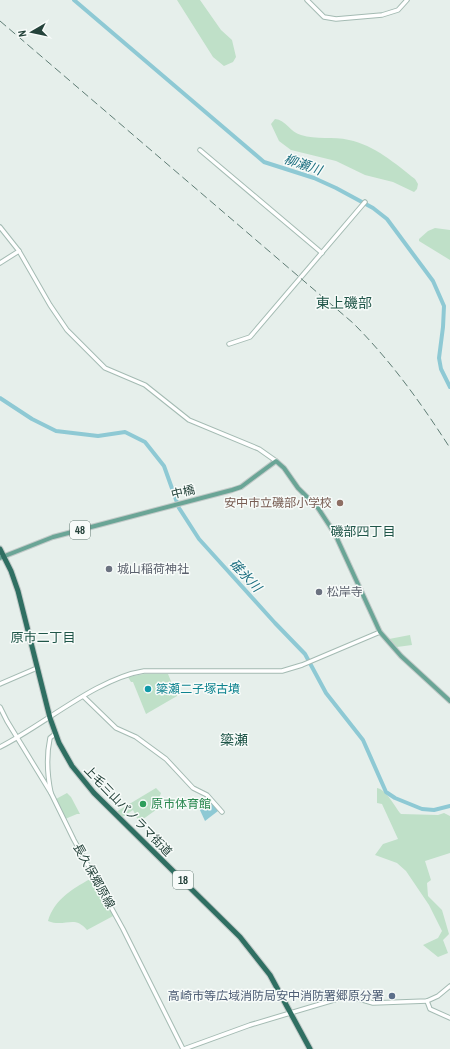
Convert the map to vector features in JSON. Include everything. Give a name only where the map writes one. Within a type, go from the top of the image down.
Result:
[{"type":"highway","name":"上毛三山パノラマ街道","points":[[0,549],[2,557],[18,591],[55,734],[72,766],[86,785],[240,937],[264,966],[291,1012],[310,1049]]},
{"type":"main road","name":"中橋","points":[[2,557],[53,537],[242,486],[276,461]]},
{"type":"main road","points":[[276,461],[284,468],[298,488],[318,508],[335,534],[380,632],[401,656],[450,701]]},
{"type":"street","points":[[307,0],[324,17],[336,19],[382,15],[398,10],[407,0]]},
{"type":"street","points":[[200,150],[322,253]]},
{"type":"street","points":[[229,344],[250,337],[365,202]]},
{"type":"street","points":[[0,227],[19,251],[50,305],[67,330],[105,368],[116,374],[145,385],[189,420],[259,449],[276,461]]},
{"type":"street","points":[[0,263],[19,251]]},
{"type":"street","points":[[0,747],[18,738],[84,697],[126,674],[144,671],[274,672],[292,669],[380,632]]},
{"type":"street","points":[[0,684],[37,668]]},
{"type":"street","points":[[84,697],[116,728],[136,736],[166,759],[193,788],[206,795],[222,812]]},
{"type":"street","name":"長久保郷原線","points":[[0,707],[51,793],[74,840],[123,929],[184,1049]]},
{"type":"street","points":[[51,793],[47,767],[48,750],[50,738],[55,734]]},
{"type":"street","points":[[184,1049],[291,1012],[349,996],[373,1003],[427,1001],[438,996],[450,986]]},
{"type":"street","points":[[427,1001],[430,1009],[450,1018]]},
{"type":"green space","points":[[177,0],[200,0],[221,30],[232,40],[236,57],[233,62],[224,66],[213,57]]},
{"type":"green space","points":[[275,119],[279,120],[301,135],[343,139],[358,142],[367,146],[400,167],[415,179],[418,184],[417,189],[414,192],[393,182],[365,175],[336,161],[291,150],[279,141],[271,124]]},
{"type":"green space","points":[[435,228],[450,230],[450,260],[419,241],[419,239],[428,231]]},
{"type":"green space","points":[[410,635],[412,645],[397,647],[389,639]]},
{"type":"green space","points":[[144,674],[168,674],[177,696],[146,714],[133,682],[131,682],[128,677]]},
{"type":"green space","name":"原市体育館","points":[[156,788],[161,793],[158,801],[160,807],[139,822],[133,810],[121,818],[116,812]]},
{"type":"green space","points":[[377,788],[381,789],[387,795],[401,814],[438,815],[444,813],[450,816],[450,853],[425,861],[431,880],[427,883],[428,896],[442,910],[449,934],[443,940],[448,953],[438,957],[423,945],[438,938],[442,931],[429,905],[406,871],[397,863],[375,855],[383,844],[398,839],[382,804],[377,803]]},
{"type":"green space","points":[[67,793],[71,797],[80,814],[65,819],[56,799]]},
{"type":"green space","points":[[94,877],[115,915],[87,930],[78,923],[54,923],[48,921],[55,906],[66,894]]},
{"type":"water","points":[[207,798],[218,811],[205,821],[199,808],[204,799]]},
{"type":"waterway","name":"柳瀬川","points":[[74,0],[264,162],[314,178],[336,188],[373,208],[387,219],[433,281],[444,306],[439,358],[441,369],[450,387]]},
{"type":"waterway","name":"碓氷川","points":[[0,398],[32,419],[56,431],[98,436],[125,432],[145,442],[164,466],[179,508],[199,539],[305,654],[326,693],[363,740],[386,792],[395,798],[422,809],[434,810],[450,806]]},
{"type":"railway","points":[[0,21],[353,323],[393,367],[450,448]]},
{"type":"place","name":"安中市立磯部小学校","points":[[340,503]]},
{"type":"place","name":"城山稲荷神社","points":[[109,569]]},
{"type":"place","name":"松岸寺","points":[[319,592]]},
{"type":"place","name":"簗瀬二子塚古墳","points":[[148,689]]},
{"type":"place","name":"原市体育館","points":[[143,804]]},
{"type":"place","name":"高崎市等広域消防局安中消防署郷原分署","points":[[392,996]]},
{"type":"district","name":"東上磯部","points":[[344,303]]},
{"type":"district","name":"磯部四丁目","points":[[363,531]]},
{"type":"district","name":"原市二丁目","points":[[43,637]]},
{"type":"district","name":"簗瀬","points":[[234,740]]}]
